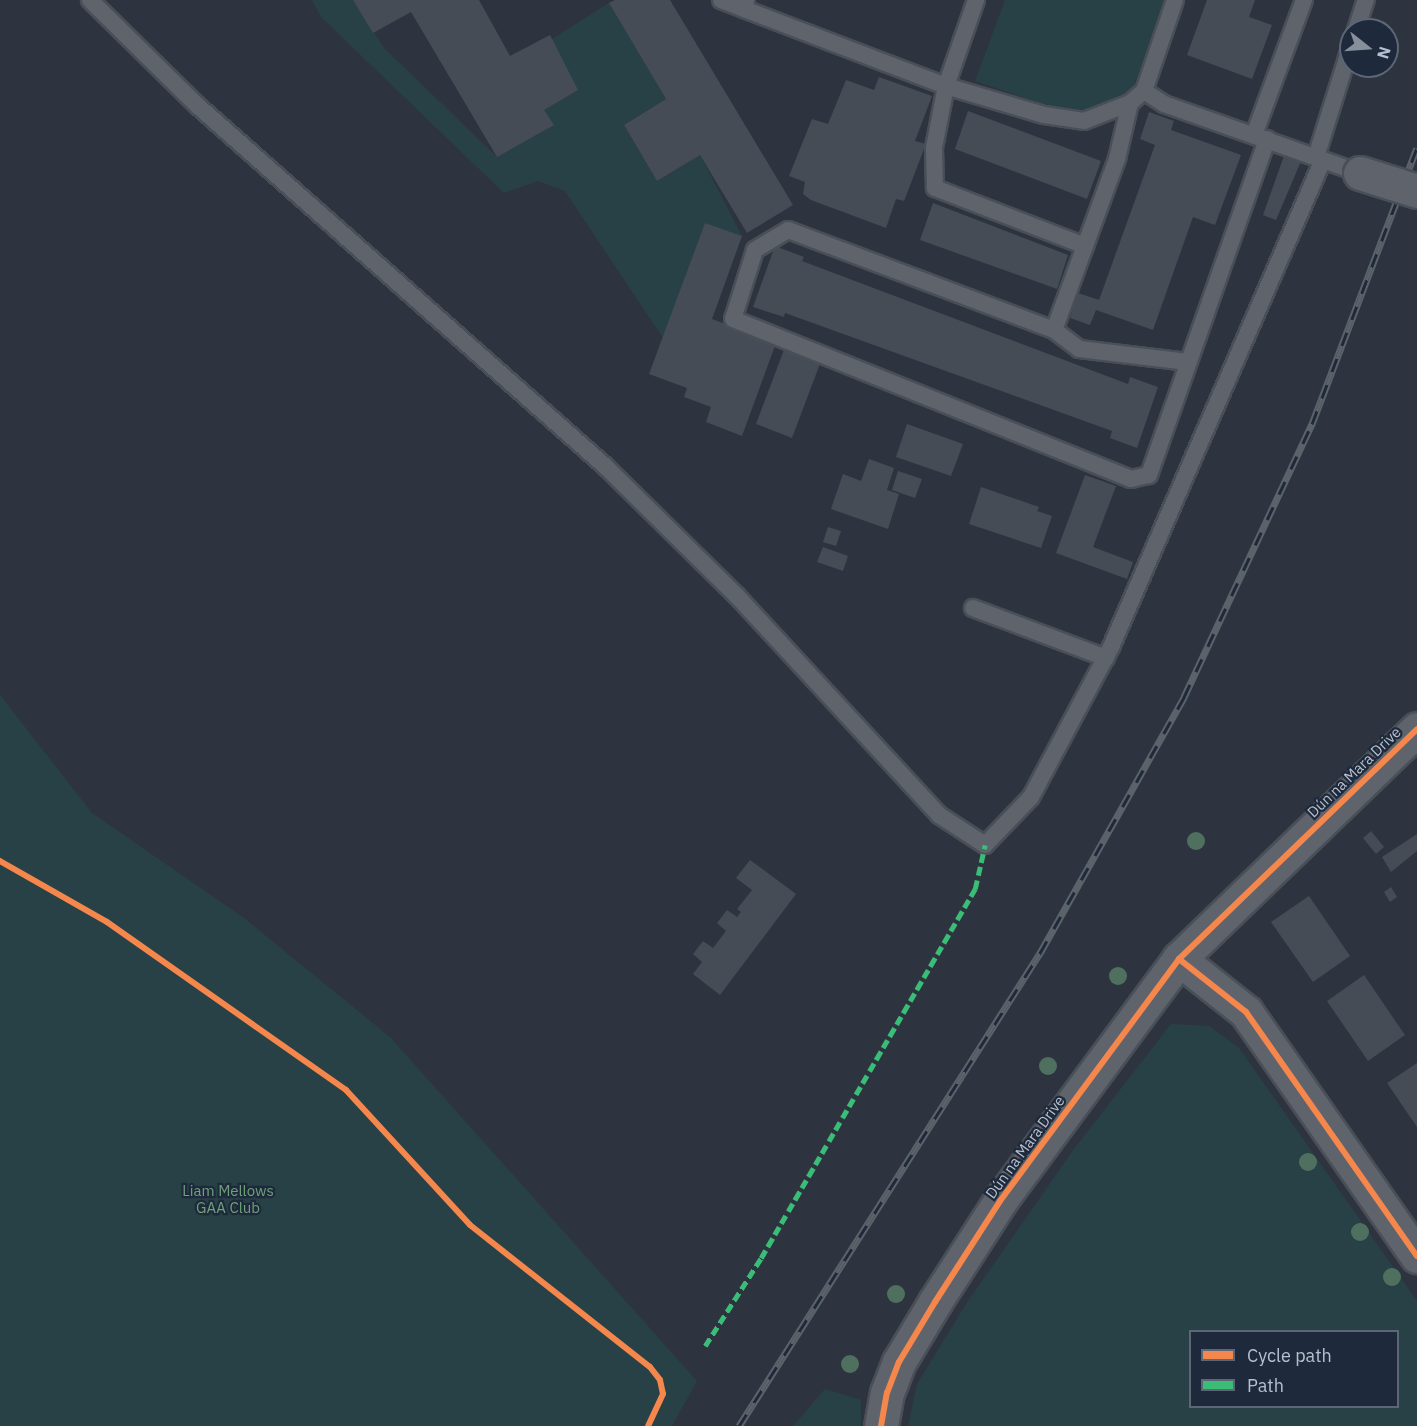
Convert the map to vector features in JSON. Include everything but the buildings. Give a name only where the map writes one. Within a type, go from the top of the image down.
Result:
[{"type":"street","points":[[1360,173],[1417,191]]},
{"type":"street","name":"Dún na Mara Drive","points":[[881,1426],[886,1393],[899,1362],[935,1302],[1000,1201],[1179,959],[1417,729]]},
{"type":"street","points":[[1179,959],[1246,1012],[1417,1256]]},
{"type":"lane","points":[[90,0],[198,106],[606,467],[737,596],[939,815],[985,845],[1031,797],[1106,658],[1165,532],[1319,158],[1342,78]]},
{"type":"lane","points":[[721,0],[745,4],[946,86],[1044,114],[1084,121],[1130,103],[1144,91],[1175,0]]},
{"type":"lane","points":[[976,0],[946,86],[934,148],[935,188],[1085,246]]},
{"type":"lane","points":[[1188,362],[1079,349],[1054,330],[788,230],[755,250],[733,320],[1131,479],[1149,475],[1188,362],[1304,0]]},
{"type":"lane","points":[[1360,18],[1366,0]]},
{"type":"lane","points":[[1144,91],[1164,104],[1360,173]]},
{"type":"lane","points":[[1054,330],[1117,159],[1130,103]]},
{"type":"lane","points":[[973,608],[1106,658]]},
{"type":"green space","points":[[312,0],[353,0],[384,48],[497,157],[544,110],[552,39],[609,3],[666,99],[624,125],[657,181],[700,155],[742,236],[705,223],[663,338],[565,191],[538,181],[504,193],[321,17]]},
{"type":"green space","points":[[1005,0],[1166,0],[1133,89],[1093,110],[1060,110],[975,81]]},
{"type":"green space","name":"Liam Mellows GAA Club","points":[[0,695],[92,813],[244,918],[390,1037],[697,1381],[672,1426],[0,1426]]},
{"type":"green space","points":[[1171,1024],[1209,1026],[1239,1048],[1417,1301],[1417,1426],[908,1426],[917,1384],[966,1304],[1074,1149]]},
{"type":"green space","points":[[825,1389],[861,1400],[861,1426],[793,1426]]},
{"type":"railway","points":[[739,1426],[1040,953],[1184,697],[1312,424],[1417,148]]},
{"type":"marked path","points":[[705,1346],[761,1258],[975,889],[985,845]]},
{"type":"cycle path","points":[[881,1426],[887,1393],[899,1362],[935,1302],[1000,1201],[1179,959],[1417,729]]},
{"type":"cycle path","points":[[0,861],[107,922],[346,1090],[470,1225],[650,1367],[660,1380],[663,1394],[648,1426]]},
{"type":"cycle path","points":[[1179,959],[1246,1012],[1417,1256]]}]
